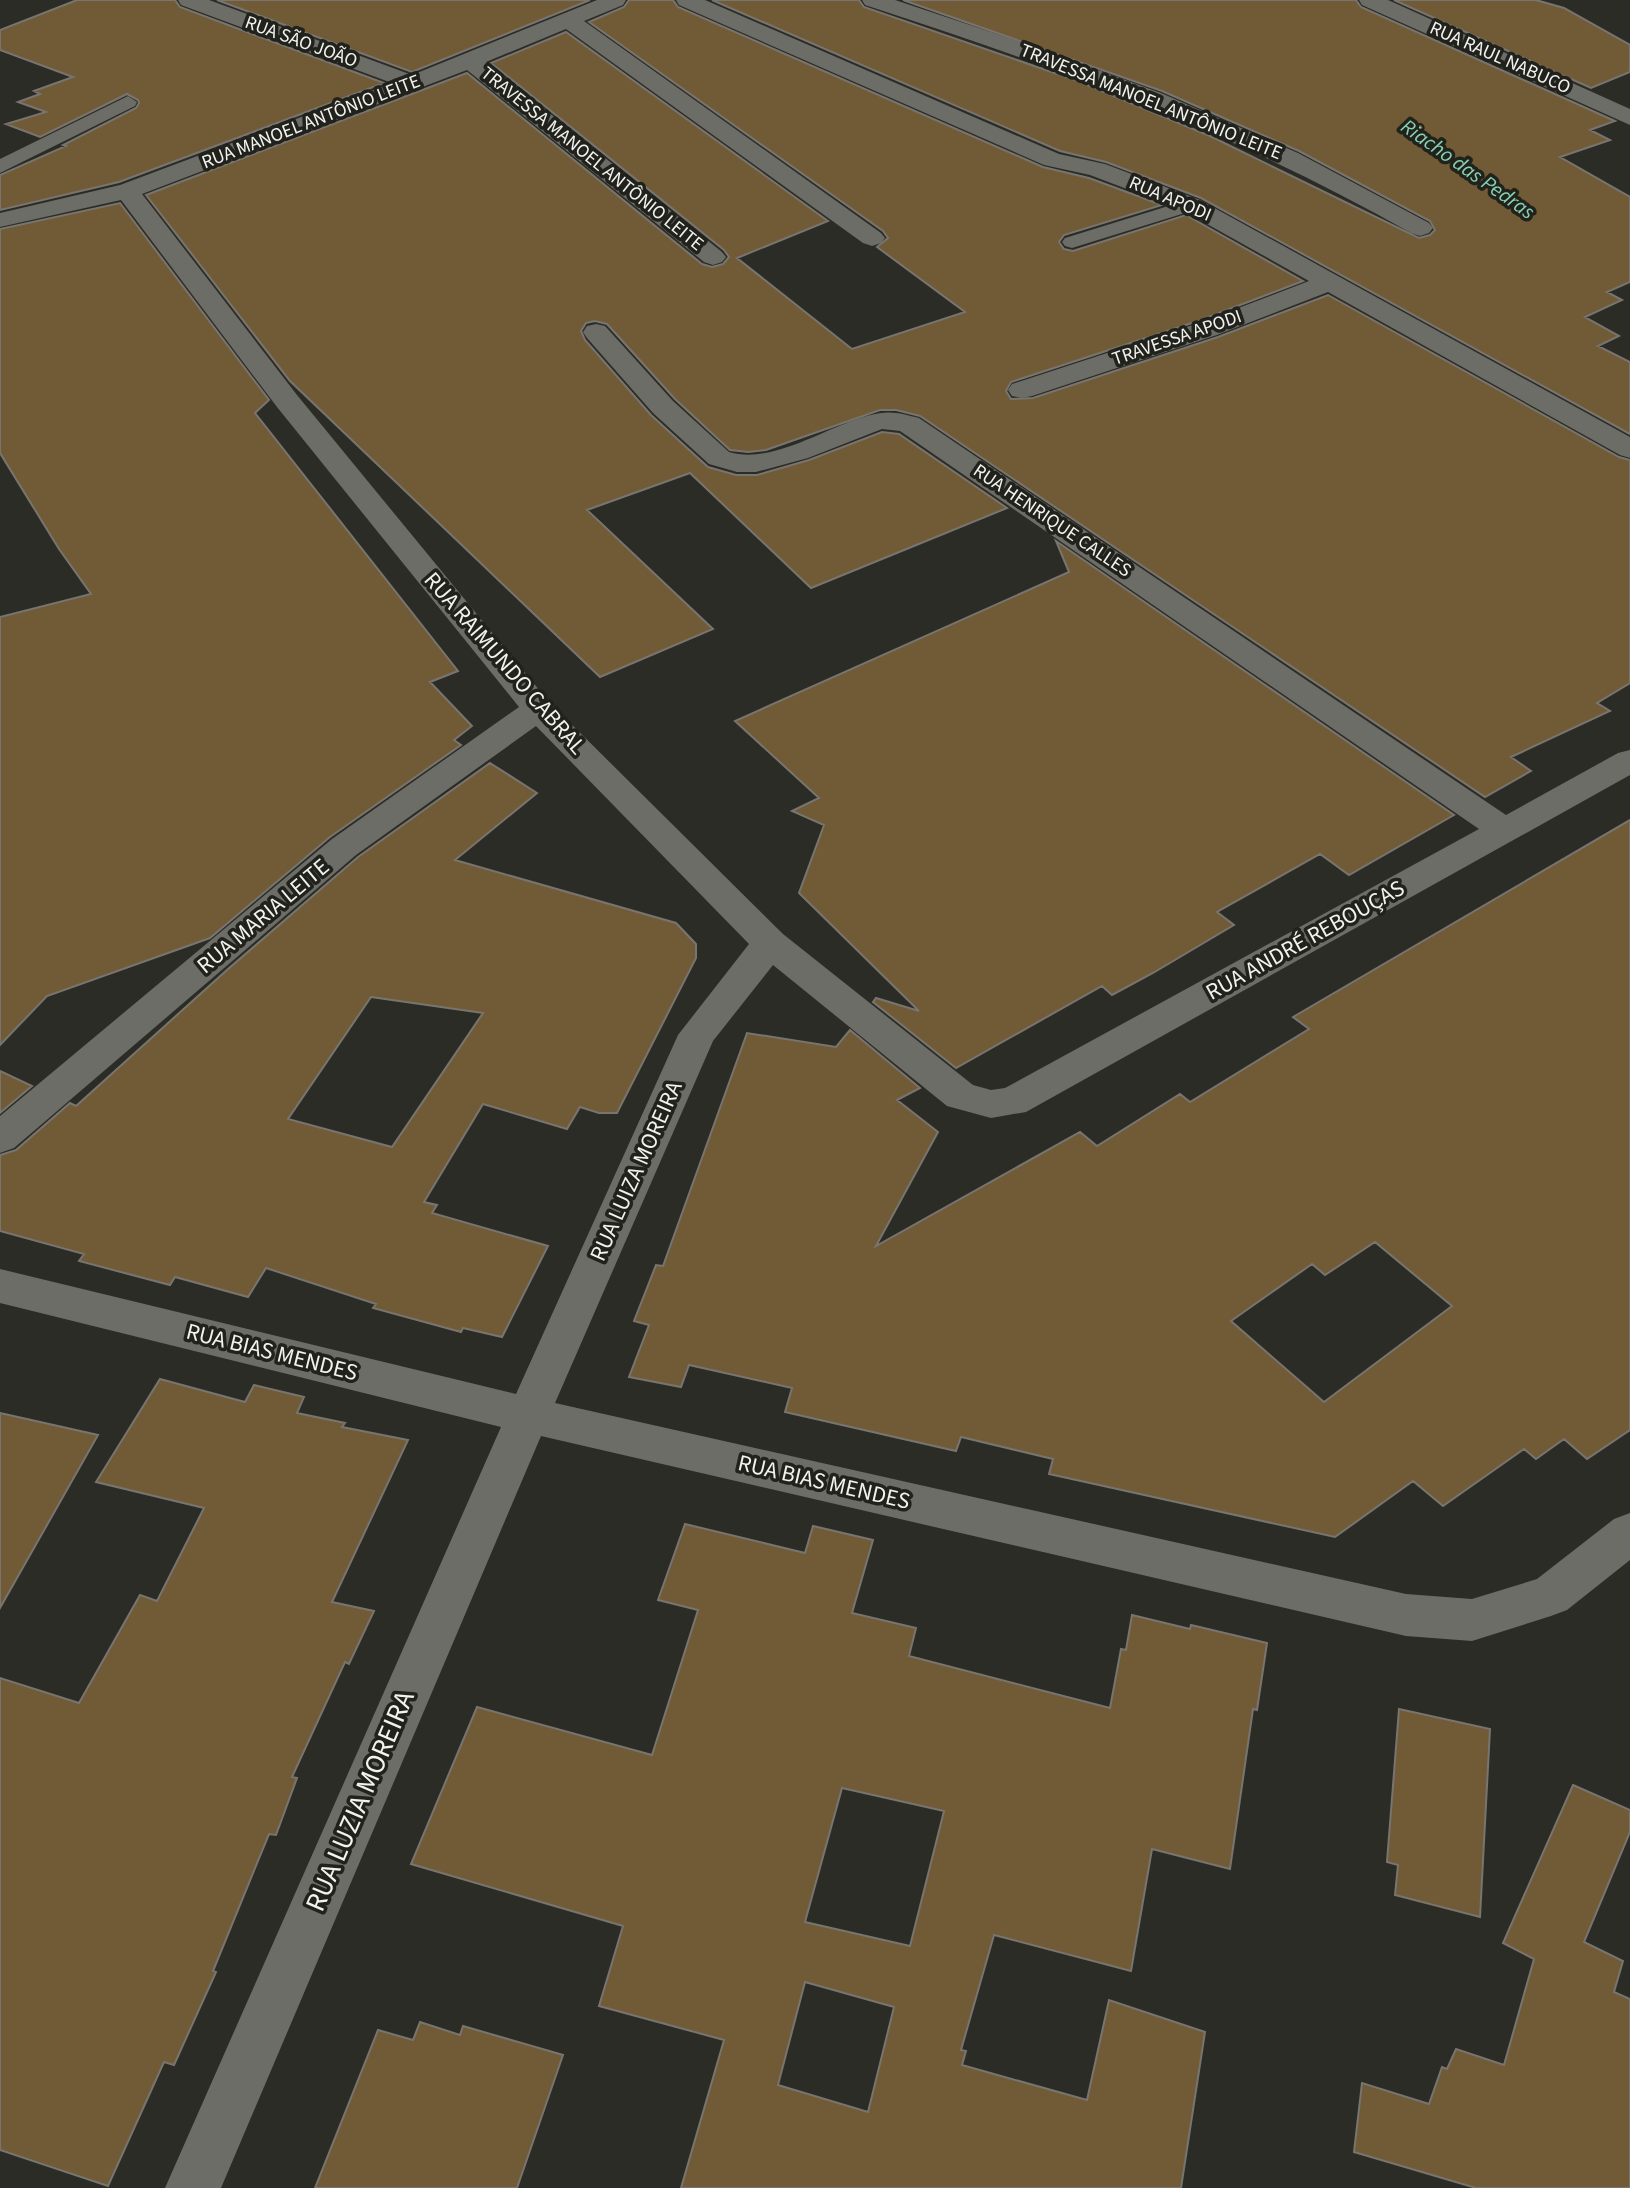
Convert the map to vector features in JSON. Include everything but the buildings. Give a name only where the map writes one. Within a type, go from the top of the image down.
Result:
[{"type":"street","name":"RUA SÃO JOÃO","points":[[189,0],[413,83]]},
{"type":"street","name":"RUA MANOEL ANTÔNIO LEITE","points":[[0,220],[127,191],[470,61],[615,0]]},
{"type":"street","name":"RUA APODI","points":[[687,0],[1052,160],[1096,169],[1191,205],[1630,449]]},
{"type":"street","name":"TRAVESSA MANOEL ANTÔNIO LEITE","points":[[873,0],[997,40],[1217,126],[1374,201],[1420,228]]},
{"type":"street","name":"RUA RAUL NABUCO","points":[[1370,0],[1630,117]]},
{"type":"street","points":[[568,20],[872,238]]},
{"type":"street","name":"TRAVESSA MANOEL ANTÔNIO LEITE","points":[[470,61],[713,257]]},
{"type":"street","name":"RUA RAIMUNDO CABRAL","points":[[127,191],[287,401],[538,709],[770,943],[961,1096],[977,1102]]},
{"type":"street","points":[[10,196],[42,210]]},
{"type":"street","name":"TRAVESSA APODI","points":[[1022,390],[1208,329],[1331,282]]},
{"type":"street","name":"RUA HENRIQUE CALLES","points":[[596,332],[663,407],[719,458],[727,462],[738,465],[774,459],[878,421],[909,424],[1504,830]]},
{"type":"street","name":"RUA MARIA LEITE","points":[[0,1138],[344,847],[538,709]]},
{"type":"street","name":"RUA ANDRÉ REBOUÇAS","points":[[977,1102],[1012,1102],[1630,761]]},
{"type":"street","name":"RUA LUIZA MOREIRA","points":[[528,1415],[697,1035],[770,943]]},
{"type":"street","name":"RUA BIAS MENDES","points":[[0,1286],[528,1415],[1406,1615],[1472,1620],[1551,1595],[1630,1533]]},
{"type":"street","name":"RUA LUZIA MOREIRA","points":[[193,2188],[528,1415]]},
{"type":"lane","points":[[0,167],[128,102]]},
{"type":"lane","points":[[1073,242],[1191,205]]},
{"type":"water label","name":"Riacho das Pedras","points":[[1468,169]]}]
